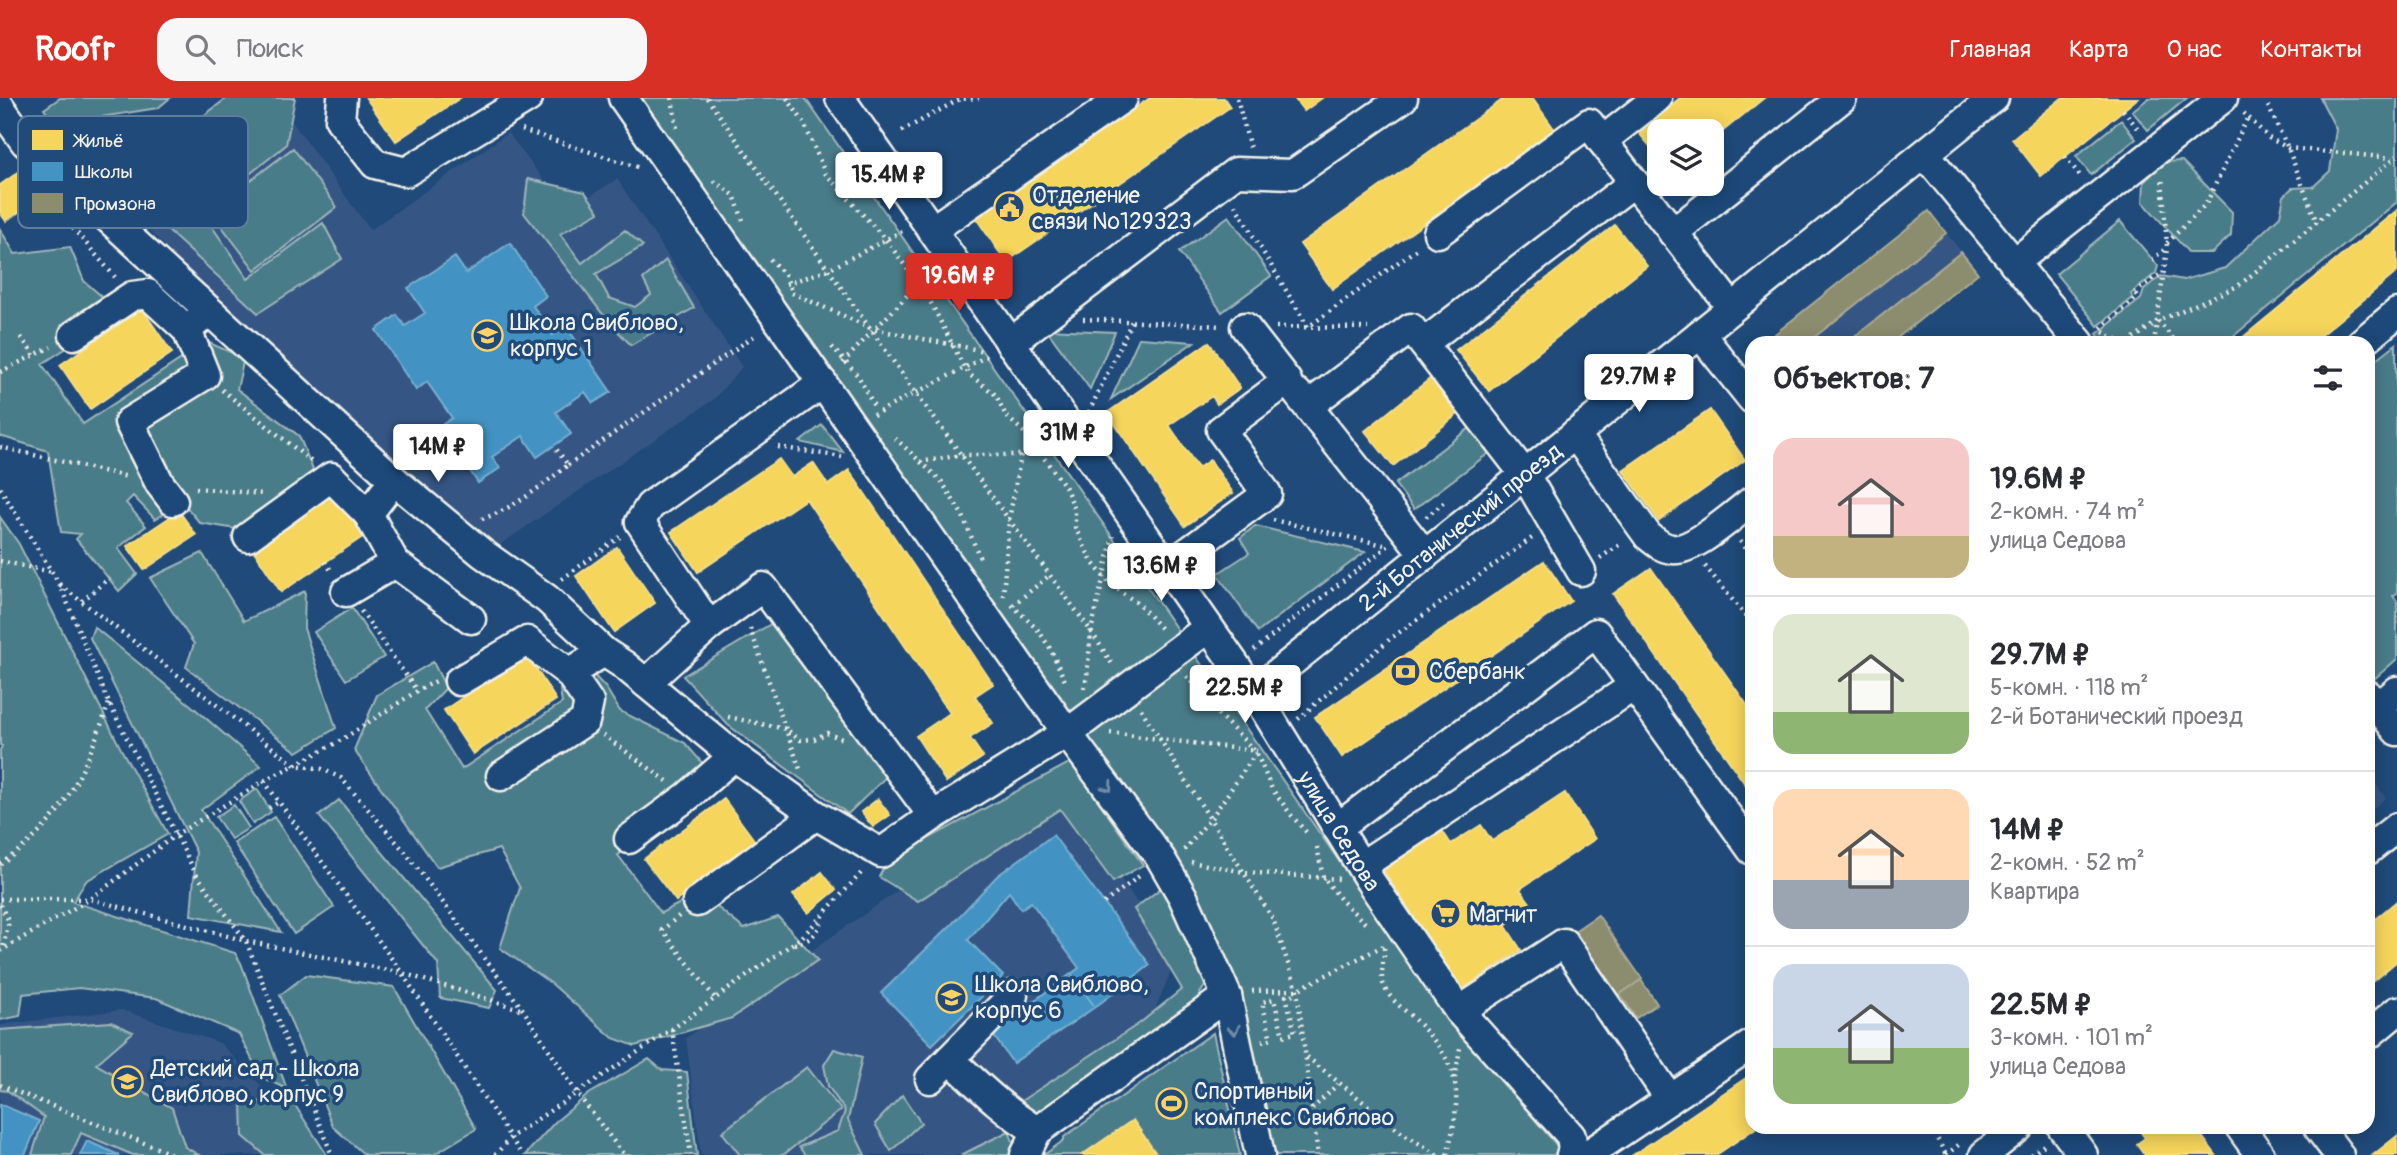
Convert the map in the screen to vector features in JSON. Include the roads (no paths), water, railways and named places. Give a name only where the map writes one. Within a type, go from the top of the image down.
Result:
[{"type":"street","points":[[342,98],[340,120],[374,164],[406,172],[528,98]]},
{"type":"street","points":[[623,98],[694,180],[788,310],[823,383],[865,420],[990,623],[1169,859],[1183,897],[1237,994],[1260,1155]]},
{"type":"street","points":[[919,230],[1124,98]]},
{"type":"street","points":[[1010,343],[1236,172],[1293,174],[1403,98]]},
{"type":"street","points":[[1602,141],[1657,98]]},
{"type":"street","points":[[1673,233],[1842,98]]},
{"type":"street","name":"2-й Ботанический проезд","points":[[1254,692],[1994,98]]},
{"type":"street","name":"улица Седова","points":[[842,99],[919,230],[1010,343],[1254,692],[1326,835],[1459,1011],[1578,1150]]},
{"type":"street","points":[[2014,263],[2153,144],[2232,103]]},
{"type":"street","points":[[0,107],[18,132]]},
{"type":"street","points":[[1438,233],[1589,123],[1732,308]]},
{"type":"street","points":[[1925,154],[2014,263],[2091,333]]},
{"type":"street","points":[[1424,343],[1633,183]]},
{"type":"street","points":[[119,228],[394,480],[482,553],[547,599],[604,652],[734,756],[816,816],[881,853],[933,816],[1070,731],[1208,628]]},
{"type":"street","points":[[74,335],[132,296],[148,294],[187,330],[205,375],[129,422],[160,484],[173,501]]},
{"type":"street","points":[[187,330],[209,311]]},
{"type":"street","points":[[2369,336],[2397,313]]},
{"type":"street","points":[[1245,327],[1425,555]]},
{"type":"street","points":[[1308,407],[1411,328],[1525,475],[1581,571]]},
{"type":"street","points":[[1700,334],[1745,390]]},
{"type":"street","points":[[1166,568],[1267,494],[1220,430],[1287,381]]},
{"type":"street","points":[[709,626],[640,522],[650,506],[823,383]]},
{"type":"street","points":[[1575,434],[1648,536],[1661,546],[1674,550],[1690,546],[1745,506]]},
{"type":"street","points":[[248,537],[331,477],[368,514],[395,563],[471,619]]},
{"type":"street","points":[[368,514],[394,480]]},
{"type":"street","points":[[346,592],[395,563]]},
{"type":"street","points":[[646,683],[709,626],[763,587],[933,816]]},
{"type":"street","points":[[1326,835],[1597,633],[1745,840]]},
{"type":"street","points":[[448,680],[527,640],[569,673],[589,702],[585,722],[502,776]]},
{"type":"street","points":[[569,673],[604,652]]},
{"type":"street","points":[[1354,873],[1634,686]]},
{"type":"street","points":[[2381,698],[2397,731]]},
{"type":"street","points":[[629,839],[688,796],[734,756]]},
{"type":"street","points":[[697,902],[816,816]]},
{"type":"street","points":[[2375,844],[2397,827]]},
{"type":"street","points":[[1459,1011],[1564,943],[1670,1099]]},
{"type":"street","points":[[1013,995],[940,1069],[994,1100],[1018,1120],[1031,1143],[1237,994]]},
{"type":"street","points":[[2375,1029],[2397,1011]]},
{"type":"street","points":[[1578,1150],[1670,1099],[1745,1049]]},
{"type":"street","points":[[1984,1155],[2010,1134]]},
{"type":"street","points":[[2068,1134],[2084,1155]]},
{"type":"street","points":[[2245,1134],[2260,1155]]},
{"type":"street","points":[[2323,1134],[2339,1155]]},
{"type":"place","name":"Отделение связи №129323","points":[[1009,208]]},
{"type":"place","name":"Школа Свиблово, корпус 1","points":[[487,335]]},
{"type":"place","name":"Сбербанк","points":[[1406,671]]},
{"type":"place","name":"Магнит","points":[[1446,914]]},
{"type":"place","name":"Школа Свиблово, корпус 6","points":[[952,997]]},
{"type":"place","name":"Детский сад - Школа Свиблово, корпус 9","points":[[128,1081]]},
{"type":"place","name":"Спортивный комплекс Свиблово","points":[[1171,1104]]}]
